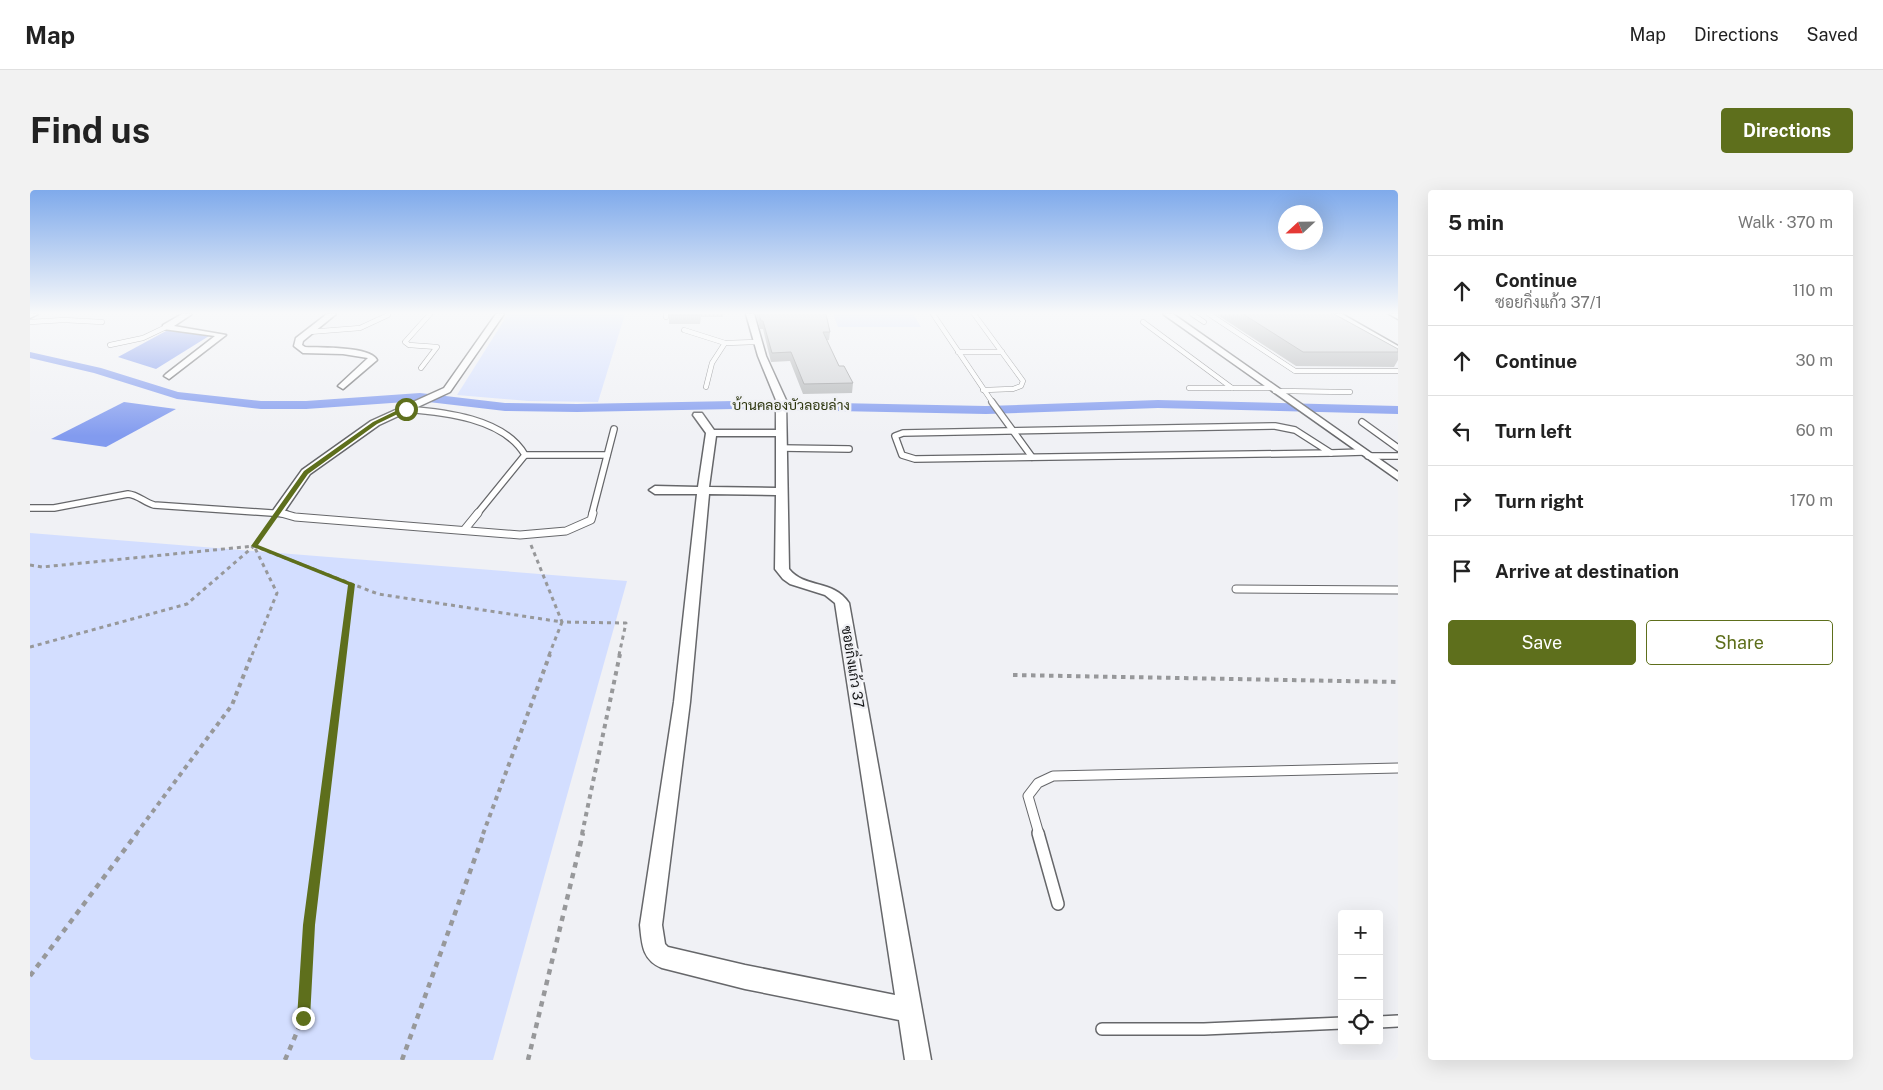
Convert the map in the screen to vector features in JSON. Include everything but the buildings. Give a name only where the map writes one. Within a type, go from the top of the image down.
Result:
[{"type":"street","points":[[169,376],[197,355]]},
{"type":"street","points":[[343,386],[373,360],[371,356],[363,355]]},
{"type":"street","points":[[278,512],[306,472],[375,423],[420,401],[438,395],[451,385],[472,355]]},
{"type":"street","name":"ซอยกิ่งแก้ว 37","points":[[762,355],[781,406],[782,569],[786,576],[794,581],[836,594],[842,603],[918,1060]]},
{"type":"street","points":[[1224,355],[1398,477]]},
{"type":"street","points":[[698,415],[710,433],[702,491],[682,702],[651,925],[654,949],[662,957],[745,977],[910,1010]]},
{"type":"street","points":[[710,433],[781,441]]},
{"type":"street","points":[[655,490],[782,492]]},
{"type":"lane","points":[[421,368],[431,355]]},
{"type":"lane","points":[[706,387],[712,363],[717,355]]},
{"type":"lane","points":[[960,355],[1012,432],[1032,457]]},
{"type":"lane","points":[[983,390],[1013,389],[1021,386],[1023,381],[1004,355]]},
{"type":"lane","points":[[1186,355],[1232,388]]},
{"type":"lane","points":[[1271,355],[1296,371],[1398,371]]},
{"type":"lane","points":[[1189,388],[1350,392]]},
{"type":"lane","points":[[406,409],[461,415],[481,421],[520,445],[525,455]]},
{"type":"lane","points":[[1362,422],[1398,448]]},
{"type":"lane","points":[[1331,453],[1295,430],[1275,426],[903,433],[895,436],[902,455],[908,458],[1331,453],[1398,456]]},
{"type":"lane","points":[[30,508],[54,508],[128,494],[135,495],[143,502],[154,505],[278,512],[294,517],[546,535],[573,530],[591,520],[614,430]]},
{"type":"lane","points":[[781,441],[849,449]]},
{"type":"lane","points":[[525,455],[607,456]]},
{"type":"lane","points":[[465,529],[525,455]]},
{"type":"lane","points":[[1236,589],[1398,590]]},
{"type":"lane","points":[[1058,904],[1028,796],[1033,785],[1041,779],[1053,776],[1398,768]]},
{"type":"lane","points":[[1383,1022],[1398,1021]]},
{"type":"lane","points":[[1102,1029],[1204,1029],[1338,1024]]},
{"type":"path","points":[[30,647],[187,604],[254,546],[278,512]]},
{"type":"path","points":[[402,1060],[504,776],[562,622],[527,535]]},
{"type":"path","points":[[30,976],[232,705],[277,594],[254,546]]},
{"type":"path","points":[[30,565],[42,568],[254,546],[378,594],[562,622],[626,623],[588,811],[528,1060]]},
{"type":"path","points":[[285,1060],[303,1018],[309,925],[352,584]]},
{"type":"path","points":[[1013,675],[1398,682]]},
{"type":"shaded area","points":[[482,355],[613,355],[598,402],[528,401],[457,395]]},
{"type":"shaded area","points":[[30,533],[627,581],[493,1060],[30,1060]]},
{"type":"water","points":[[122,355],[179,355],[156,369],[118,357]]},
{"type":"water","points":[[124,402],[176,409],[106,447],[51,439]]},
{"type":"waterway","points":[[30,355],[97,370],[177,395],[261,405],[306,405],[420,397],[505,407],[577,408],[734,405],[986,410],[1158,404],[1398,410]]},
{"type":"district","name":"บ้านคลองบัวลอยล่าง","points":[[791,405]]},
{"type":"route","points":[[303,1018],[309,925],[352,584],[254,546],[306,472],[375,423],[406,409]]}]
